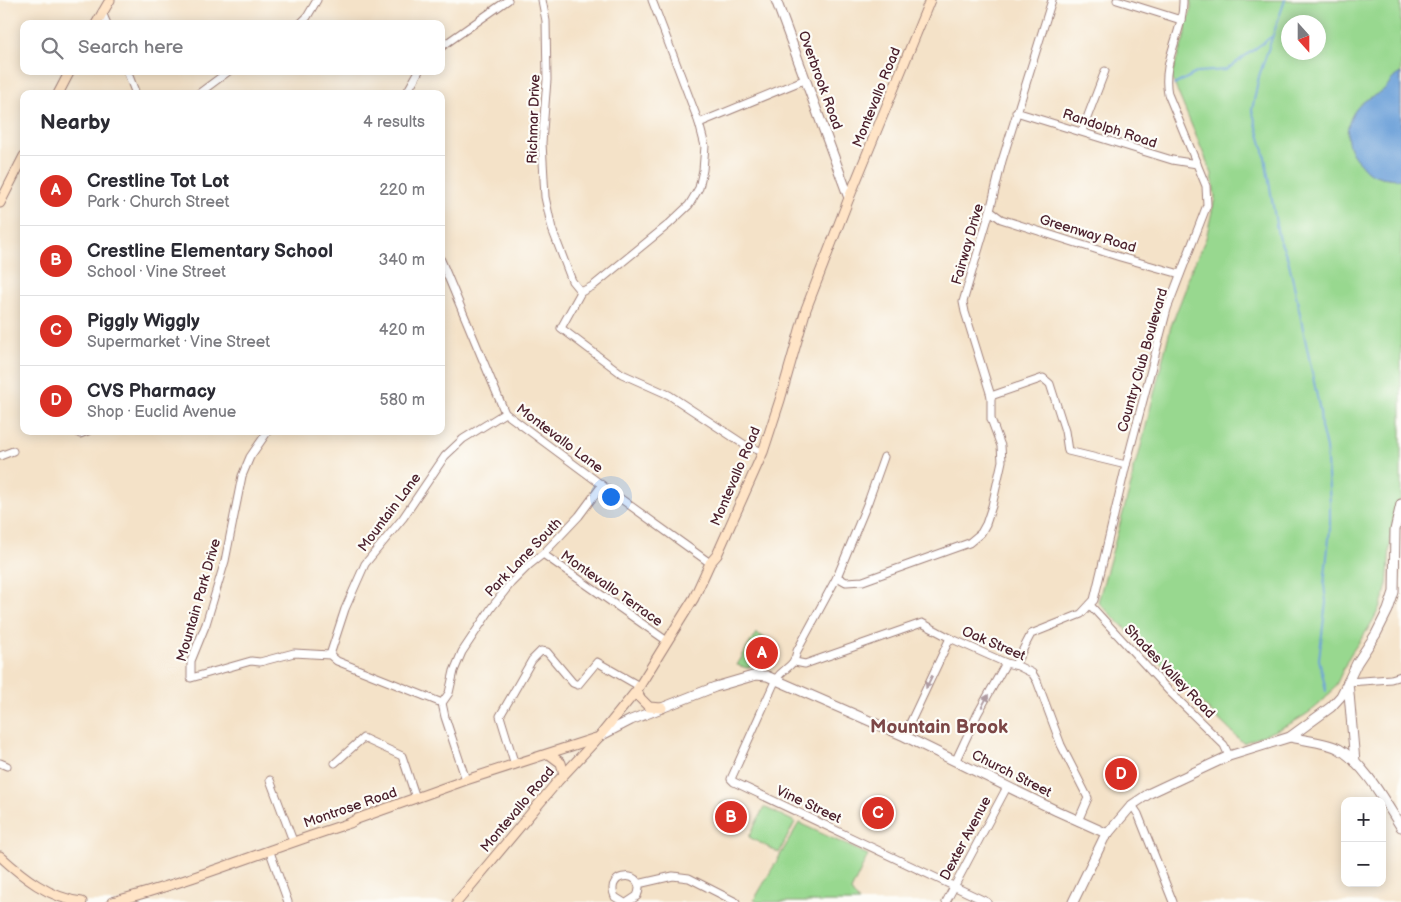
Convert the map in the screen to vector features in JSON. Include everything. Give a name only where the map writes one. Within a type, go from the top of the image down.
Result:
[{"type":"main road","points":[[98,20],[110,0]]},
{"type":"main road","name":"Montevallo Road","points":[[457,902],[564,774],[599,737],[638,688],[694,598],[710,563],[717,555],[763,452],[806,309],[930,0]]},
{"type":"main road","points":[[60,90],[68,75]]},
{"type":"main road","points":[[0,203],[20,164]]},
{"type":"main road","points":[[638,688],[640,698],[649,707],[662,708]]},
{"type":"main road","name":"Montrose Road","points":[[112,902],[136,896],[236,861],[270,852],[294,841],[350,823],[356,819],[466,780],[599,737]]},
{"type":"main road","points":[[550,754],[561,763],[564,774]]},
{"type":"main road","points":[[0,856],[40,888],[82,902]]},
{"type":"street","points":[[304,20],[317,0]]},
{"type":"street","points":[[445,44],[508,0]]},
{"type":"street","name":"Richmar Drive","points":[[542,0],[546,21],[547,80],[542,143],[545,197],[552,228],[572,281],[581,292]]},
{"type":"street","points":[[652,0],[699,123],[705,146],[704,170],[699,188],[689,205],[669,224],[593,286],[581,292],[560,328],[622,374],[669,395],[745,445],[763,452]]},
{"type":"street","name":"Overbrook Road","points":[[776,0],[849,198]]},
{"type":"street","name":"Fairway Drive","points":[[837,576],[846,582],[863,581],[969,543],[981,533],[986,524],[1002,461],[1001,446],[991,418],[991,396],[963,302],[990,211],[1016,112],[1052,0]]},
{"type":"street","points":[[1117,0],[1181,20]]},
{"type":"street","name":"Country Club Boulevard","points":[[1090,605],[1094,600],[1126,465],[1167,309],[1207,205],[1206,186],[1166,86],[1166,71],[1181,20],[1183,0]]},
{"type":"street","points":[[102,12],[105,20]]},
{"type":"street","points":[[1082,131],[1104,71]]},
{"type":"street","points":[[129,75],[134,90]]},
{"type":"street","points":[[203,90],[224,75]]},
{"type":"street","points":[[408,90],[417,75]]},
{"type":"street","points":[[699,123],[806,79]]},
{"type":"street","name":"Randolph Road","points":[[1016,112],[1172,160],[1197,164]]},
{"type":"street","name":"Greenway Road","points":[[990,211],[1001,219],[1180,274]]},
{"type":"street","name":"Montevallo Lane","points":[[445,270],[505,413],[710,563]]},
{"type":"street","points":[[991,396],[1043,378],[1050,384],[1065,431],[1068,451],[1126,465]]},
{"type":"street","name":"Mountain Lane","points":[[330,655],[345,608],[365,564],[403,518],[445,456],[463,439],[505,413]]},
{"type":"street","name":"Mountain Park Drive","points":[[265,435],[250,457],[242,476],[224,561],[206,624],[191,661],[191,678],[251,661],[260,662],[294,653],[330,655],[337,661],[442,702]]},
{"type":"street","points":[[0,456],[13,451]]},
{"type":"street","points":[[776,679],[795,662],[798,651],[837,576],[884,458]]},
{"type":"street","name":"Park Lane South","points":[[442,702],[449,693],[454,672],[462,652],[492,607],[511,583],[543,554],[579,516],[602,485]]},
{"type":"street","points":[[1074,902],[1100,844],[1132,805],[1150,793],[1229,756],[1290,737],[1331,707],[1341,696],[1357,663],[1376,634],[1388,610],[1394,592],[1395,530],[1401,504]]},
{"type":"street","name":"Montevallo Terrace","points":[[543,554],[667,641]]},
{"type":"street","points":[[1015,665],[1031,634],[1081,614],[1090,605]]},
{"type":"street","name":"Shades Valley Road","points":[[1090,605],[1168,690],[1224,745],[1229,756]]},
{"type":"street","name":"Oak Street","points":[[795,662],[805,664],[922,623],[1006,664],[1015,665],[1032,674],[1037,681],[1061,745],[1088,798],[1078,821]]},
{"type":"street","points":[[904,736],[950,638]]},
{"type":"street","points":[[515,765],[500,716],[532,660],[541,650],[547,652],[573,683],[578,685],[597,662],[638,688]]},
{"type":"street","points":[[956,760],[978,713],[1006,664]]},
{"type":"street","name":"Church Street","points":[[599,737],[630,720],[715,687],[756,675],[767,676],[956,760],[1108,834]]},
{"type":"street","points":[[1348,682],[1390,679],[1401,676]]},
{"type":"street","name":"Vine Street","points":[[776,679],[731,779],[987,902]]},
{"type":"street","points":[[1348,682],[1355,762]]},
{"type":"street","points":[[442,702],[445,717],[466,780]]},
{"type":"street","points":[[1290,737],[1338,748],[1355,762],[1401,827]]},
{"type":"street","points":[[335,763],[363,738],[402,756],[416,798]]},
{"type":"street","points":[[270,780],[294,841]]},
{"type":"street","name":"Dexter Avenue","points":[[946,902],[1007,786]]},
{"type":"street","points":[[1132,805],[1138,814],[1172,902]]},
{"type":"street","points":[[270,852],[288,902]]},
{"type":"street","points":[[619,901],[613,892],[616,880],[620,877],[629,876],[638,884],[639,893],[630,902]]},
{"type":"street","points":[[638,884],[673,876],[690,878],[736,902]]},
{"type":"green space","points":[[1191,0],[1401,0],[1401,498],[1392,527],[1385,594],[1378,611],[1349,657],[1337,683],[1322,702],[1290,724],[1243,743],[1098,602],[1132,481],[1133,468],[1138,458],[1171,326],[1187,285],[1187,279],[1206,238],[1215,198],[1212,174],[1171,76],[1186,33],[1186,23],[1191,12]]},
{"type":"green space","points":[[756,633],[780,647],[776,659],[770,662],[760,660],[747,668],[737,665]]},
{"type":"green space","points":[[727,801],[736,803],[745,810],[749,823],[740,829],[734,829],[728,825],[721,815],[720,807],[721,803]]},
{"type":"green space","points":[[764,807],[795,822],[779,853],[749,837]]},
{"type":"green space","points":[[799,823],[868,855],[851,891],[859,902],[758,902],[754,900]]},
{"type":"water","points":[[1401,73],[1401,178],[1397,179],[1378,176],[1366,170],[1351,150],[1347,136],[1349,122],[1357,108],[1366,100],[1382,91]]},
{"type":"waterway","points":[[1285,0],[1259,76],[1252,110],[1264,151],[1278,236],[1288,259],[1295,290],[1326,448],[1330,529],[1324,585],[1326,602],[1319,659],[1326,691]]},
{"type":"waterway","points":[[1174,85],[1198,72],[1226,70],[1271,37]]},
{"type":"place","name":"Crestline Tot Lot","points":[[762,653]]},
{"type":"place","name":"CVS Pharmacy","points":[[1121,774]]},
{"type":"place","name":"Piggly Wiggly","points":[[878,813]]},
{"type":"place","name":"Crestline Elementary School","points":[[731,817]]},
{"type":"district","name":"Mountain Brook","points":[[939,726]]}]
